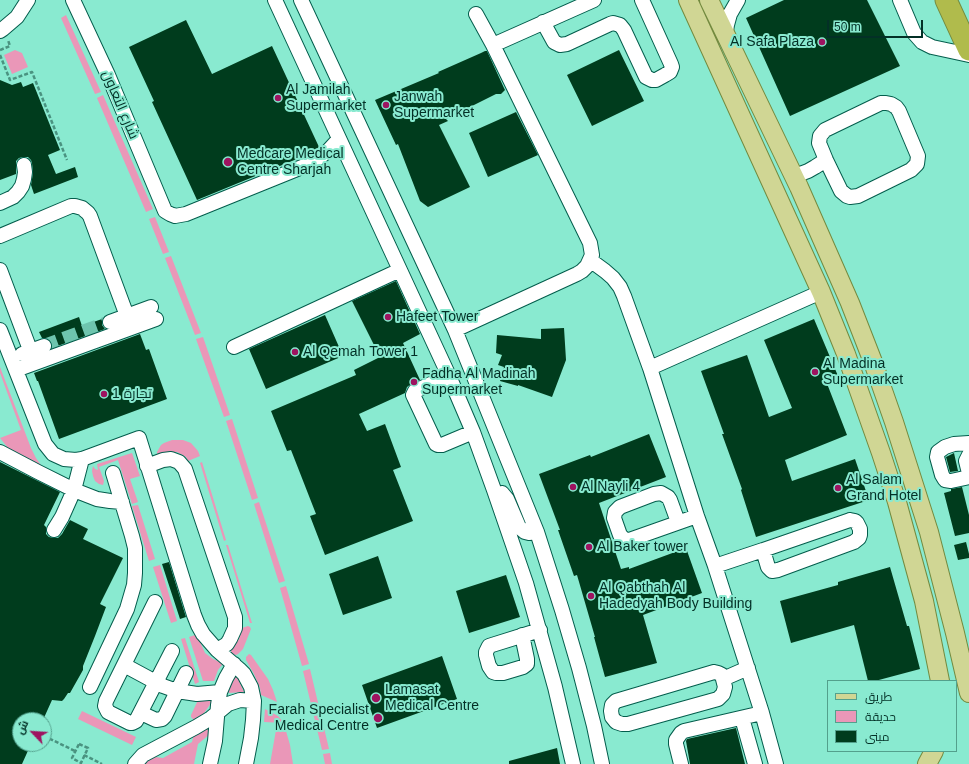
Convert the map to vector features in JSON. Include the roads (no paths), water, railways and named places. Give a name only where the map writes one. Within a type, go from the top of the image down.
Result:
[{"type":"highway","points":[[946,0],[969,50]]},
{"type":"main road","points":[[688,0],[821,292],[846,354],[882,453],[924,601],[940,680]]},
{"type":"main road","points":[[709,0],[796,181],[850,303],[873,362],[914,482],[929,532],[969,693]]},
{"type":"main road","points":[[927,764],[933,752]]},
{"type":"street","points":[[2,30],[17,17],[28,0]]},
{"type":"street","name":"شارع التعاون","points":[[73,0],[108,75],[165,211],[175,216],[186,214],[300,168],[322,157],[339,138]]},
{"type":"street","points":[[275,0],[449,376],[472,432],[526,583],[555,687],[573,764]]},
{"type":"street","points":[[301,0],[455,330],[537,532],[579,668],[602,764]]},
{"type":"street","points":[[493,44],[594,0]]},
{"type":"street","points":[[543,22],[552,39],[560,45],[567,44],[610,24],[613,23],[620,25],[624,30],[646,77],[656,80],[668,74],[671,70],[672,64],[642,0]]},
{"type":"street","points":[[725,36],[730,14],[738,0]]},
{"type":"street","points":[[900,0],[914,34],[922,42],[932,47],[969,55]]},
{"type":"street","points":[[455,330],[577,274],[587,266],[592,249],[493,44],[476,14]]},
{"type":"street","points":[[881,103],[891,104],[896,107],[918,156],[917,164],[911,170],[858,196],[850,197],[841,191],[829,166],[819,143],[820,136],[825,130],[881,103]]},
{"type":"street","points":[[0,196],[12,189],[18,179],[18,173],[21,166],[25,172],[22,186],[13,197],[0,203]]},
{"type":"street","points":[[796,181],[805,182],[813,179],[829,166]]},
{"type":"street","points":[[0,236],[71,206],[79,206],[90,216],[127,316]]},
{"type":"street","points":[[590,260],[613,278],[620,287],[624,296],[650,368],[715,566],[762,713],[776,764]]},
{"type":"street","points":[[0,270],[33,357]]},
{"type":"street","points":[[234,347],[400,270]]},
{"type":"street","points":[[650,368],[821,292]]},
{"type":"street","points":[[14,364],[153,313],[127,316],[110,322]]},
{"type":"street","points":[[0,330],[43,439],[53,454],[64,459],[82,459],[139,438],[194,615],[203,634],[217,650],[244,674],[248,681],[254,701],[251,738],[246,764]]},
{"type":"street","points":[[33,357],[44,346]]},
{"type":"street","points":[[449,376],[415,391],[414,397],[434,442],[438,445],[442,445],[472,432]]},
{"type":"street","points":[[969,443],[954,444],[945,447],[938,452],[937,457],[945,480],[951,481],[969,477]]},
{"type":"street","points":[[0,452],[74,490],[97,499],[122,502]]},
{"type":"street","points":[[969,455],[966,461],[969,473]]},
{"type":"street","points":[[54,530],[62,517],[74,490],[82,459]]},
{"type":"street","points":[[148,466],[163,460],[171,459],[179,462],[185,469],[235,617],[235,628],[230,639],[227,644],[217,650]]},
{"type":"street","points":[[90,687],[127,609],[134,585],[136,560],[135,548],[113,473]]},
{"type":"street","points":[[494,490],[502,493],[508,499],[517,523],[522,530],[529,533],[537,532]]},
{"type":"street","points":[[678,522],[698,516]]},
{"type":"street","points":[[715,566],[850,520],[855,521],[860,529],[859,538],[854,542],[775,571],[772,571],[768,567],[763,550]]},
{"type":"street","points":[[155,602],[106,701],[106,708],[110,713],[132,724],[136,721],[172,651]]},
{"type":"street","points":[[522,635],[540,630]]},
{"type":"street","points":[[125,662],[158,678],[196,686],[221,689]]},
{"type":"street","points":[[210,764],[215,740],[217,712],[221,689],[234,664]]},
{"type":"street","points":[[723,679],[748,668]]},
{"type":"street","points":[[714,672],[720,674],[723,679],[725,687],[723,694],[718,699],[628,724],[616,722],[612,717],[612,705],[622,698],[714,672]]},
{"type":"street","points":[[141,713],[156,720],[162,719],[167,713],[181,682]]},
{"type":"street","points":[[135,764],[144,755],[211,718],[228,704],[240,700],[254,701]]},
{"type":"street","points":[[681,764],[676,740],[684,731],[762,713]]},
{"type":"street","points":[[742,718],[755,764]]},
{"type":"tunnel","points":[[44,346],[110,322]]},
{"type":"place","name":"Al Safa Plaza","points":[[822,42]]},
{"type":"place","name":"Al Jamilah Supermarket","points":[[278,98]]},
{"type":"place","name":"Janwah Supermarket","points":[[386,105]]},
{"type":"place","name":"Medcare Medical Centre Sharjah","points":[[228,162]]},
{"type":"place","name":"Hafeet Tower","points":[[388,317]]},
{"type":"place","name":"Al Qemah Tower 1","points":[[295,352]]},
{"type":"place","name":"Al Madina Supermarket","points":[[815,372]]},
{"type":"place","name":"Fadha Al Madinah Supermarket","points":[[414,382]]},
{"type":"place","name":"تجارة 1","points":[[104,394]]},
{"type":"place","name":"Al Nayli 4","points":[[573,487]]},
{"type":"place","name":"Al Salam Grand Hotel","points":[[838,488]]},
{"type":"place","name":"Al Baker tower","points":[[589,547]]},
{"type":"place","name":"Al Qabthah Al Hadedyah Body Building","points":[[591,596]]},
{"type":"place","name":"Lamasat Medical Centre","points":[[376,698]]},
{"type":"place","name":"Farah Specialist Medical Centre","points":[[378,718]]}]
